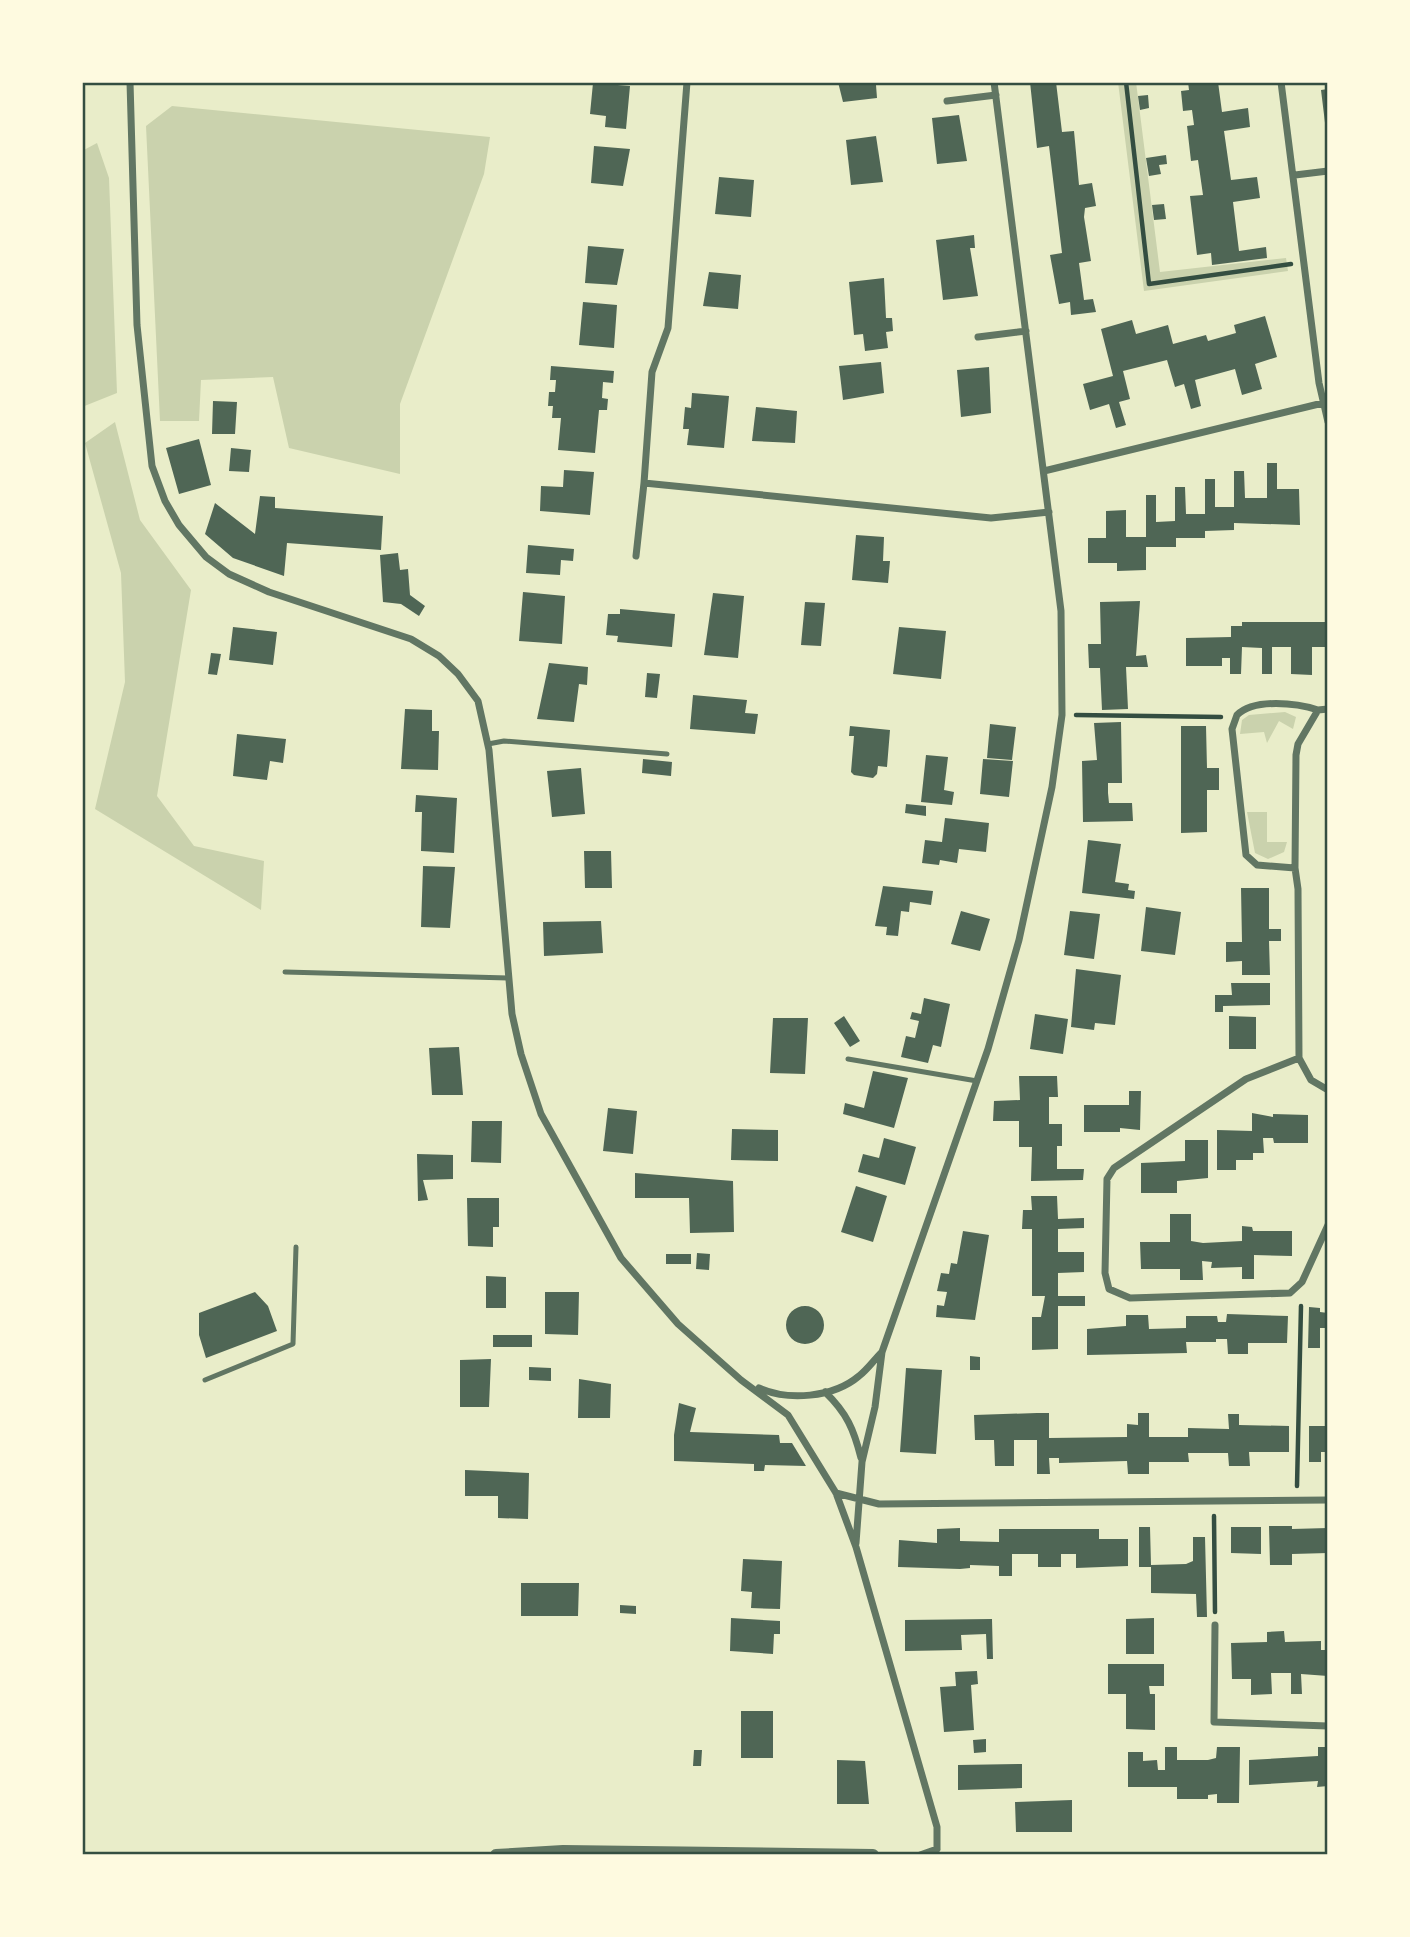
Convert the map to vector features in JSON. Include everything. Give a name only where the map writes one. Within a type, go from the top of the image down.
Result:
[{"type":"street","points":[[130,82],[137,324],[152,466],[165,501],[179,525],[206,557],[229,574],[269,592],[411,639],[439,656],[478,701],[488,744],[512,1014],[521,1054],[541,1114],[621,1258],[678,1324],[741,1380],[788,1415],[836,1493],[856,1547],[937,1827],[937,1849]]},
{"type":"street","points":[[636,556],[652,372],[668,328],[687,82]]},
{"type":"street","points":[[856,1547],[862,1462],[875,1407],[882,1352],[977,1081],[1022,929],[1052,787],[1062,715],[1061,611],[994,82]]},
{"type":"street","points":[[1281,82],[1328,422]]},
{"type":"street","points":[[947,102],[996,95]]},
{"type":"street","points":[[1295,175],[1328,171]]},
{"type":"street","points":[[978,337],[1026,331]]},
{"type":"street","points":[[1044,471],[1326,402]]},
{"type":"street","points":[[644,483],[991,518],[1049,513]]},
{"type":"street","points":[[1295,868],[1257,865],[1246,855],[1232,729],[1242,710],[1254,706],[1328,709]]},
{"type":"street","points":[[1318,710],[1298,744],[1296,755],[1295,868],[1298,889],[1299,1058],[1311,1080],[1328,1090]]},
{"type":"street","points":[[1299,1058],[1246,1079],[1114,1168],[1107,1179],[1105,1273],[1110,1289],[1130,1298],[1290,1293],[1298,1288],[1328,1225]]},
{"type":"street","points":[[741,1380],[769,1392],[786,1395],[825,1392],[857,1378],[882,1352]]},
{"type":"street","points":[[825,1392],[844,1410],[854,1428],[862,1462]]},
{"type":"street","points":[[836,1493],[879,1504],[1328,1500]]},
{"type":"street","points":[[1215,1625],[1214,1722],[1328,1726]]},
{"type":"street","points":[[920,1855],[937,1849]]},
{"type":"street","points":[[937,1849],[945,1855]]},
{"type":"street","points":[[496,1855],[564,1851],[873,1855]]},
{"type":"lane","points":[[488,744],[504,741],[667,754]]},
{"type":"lane","points":[[285,972],[508,978]]},
{"type":"lane","points":[[848,1059],[977,1081]]},
{"type":"lane","points":[[205,1380],[293,1344],[296,1247]]},
{"type":"path","points":[[1126,82],[1149,284],[1304,261]]},
{"type":"path","points":[[1075,715],[1219,716],[1234,722]]},
{"type":"path","points":[[1296,1500],[1301,1297],[1298,1288]]},
{"type":"path","points":[[1214,1501],[1215,1625]]},
{"type":"green space","points":[[1118,82],[1136,82],[1160,272],[1286,258],[1288,271],[1144,291]]},
{"type":"green space","points":[[172,106],[490,137],[484,174],[400,404],[400,474],[289,448],[273,377],[201,380],[199,421],[160,421],[146,126]]},
{"type":"green space","points":[[97,143],[109,178],[117,393],[82,407],[82,151]]},
{"type":"green space","points":[[115,422],[140,520],[191,590],[157,796],[194,846],[264,861],[261,910],[95,809],[125,682],[121,573],[85,443]]},
{"type":"green space","points":[[1285,712],[1296,717],[1293,729],[1279,721],[1267,743],[1264,732],[1240,734],[1242,720],[1249,715]]},
{"type":"green space","points":[[1247,812],[1267,812],[1267,842],[1287,842],[1284,852],[1268,859],[1255,853]]},
{"type":"building","points":[[838,82],[870,82],[876,85],[877,98],[843,102]]},
{"type":"building","points":[[1030,82],[1056,82],[1062,132],[1074,131],[1079,185],[1092,183],[1096,206],[1085,208],[1084,217],[1091,261],[1079,263],[1084,300],[1093,299],[1096,312],[1071,315],[1070,302],[1059,304],[1050,255],[1062,253],[1049,146],[1037,148]]},
{"type":"building","points":[[1188,82],[1218,82],[1222,112],[1248,108],[1250,127],[1224,131],[1231,180],[1257,177],[1260,198],[1233,202],[1239,251],[1266,247],[1267,258],[1212,265],[1211,253],[1197,255],[1190,196],[1203,195],[1198,160],[1191,161],[1187,126],[1194,125],[1192,110],[1183,111],[1181,91],[1189,90]]},
{"type":"building","points":[[593,83],[630,86],[626,129],[605,127],[606,116],[590,114]]},
{"type":"building","points":[[1328,89],[1328,131],[1326,131],[1321,90]]},
{"type":"building","points":[[1148,95],[1149,108],[1140,110],[1138,96]]},
{"type":"building","points":[[959,115],[967,161],[937,164],[932,118]]},
{"type":"building","points":[[876,136],[883,182],[851,185],[846,140]]},
{"type":"building","points":[[594,146],[630,149],[623,186],[591,183]]},
{"type":"building","points":[[1166,155],[1167,164],[1159,165],[1161,174],[1149,176],[1146,158]]},
{"type":"building","points":[[719,177],[754,180],[751,217],[715,214]]},
{"type":"building","points":[[1164,204],[1166,219],[1154,220],[1152,205]]},
{"type":"building","points":[[974,235],[975,248],[970,248],[978,296],[943,300],[936,240]]},
{"type":"building","points":[[588,246],[624,249],[617,285],[585,283]]},
{"type":"building","points":[[709,272],[741,275],[738,309],[703,306]]},
{"type":"building","points":[[884,278],[886,318],[892,318],[893,331],[886,332],[888,348],[865,351],[863,334],[854,335],[849,282]]},
{"type":"building","points":[[583,302],[617,305],[614,348],[579,345]]},
{"type":"building","points":[[1265,316],[1277,357],[1255,364],[1262,389],[1242,395],[1235,369],[1195,380],[1201,406],[1191,409],[1184,384],[1175,387],[1167,360],[1123,371],[1130,399],[1119,402],[1126,425],[1116,428],[1109,404],[1090,410],[1083,384],[1113,376],[1101,329],[1132,320],[1136,334],[1168,325],[1173,344],[1206,335],[1208,341],[1236,333],[1234,325]]},
{"type":"building","points":[[881,362],[884,393],[843,400],[839,366]]},
{"type":"building","points":[[551,366],[614,371],[613,383],[603,382],[602,398],[608,399],[607,410],[599,410],[595,453],[558,450],[561,418],[552,418],[553,406],[548,406],[549,392],[555,392],[556,380],[550,380]]},
{"type":"building","points":[[989,367],[991,413],[961,417],[957,370]]},
{"type":"building","points":[[692,393],[729,396],[724,448],[687,445],[689,429],[683,429],[685,407],[691,408]]},
{"type":"building","points":[[213,401],[237,402],[235,434],[212,434]]},
{"type":"building","points":[[756,407],[797,411],[795,443],[752,441]]},
{"type":"building","points":[[199,439],[211,485],[179,494],[166,448]]},
{"type":"building","points":[[231,448],[251,450],[249,472],[229,471]]},
{"type":"building","points":[[1267,463],[1277,463],[1277,489],[1299,489],[1300,525],[1234,523],[1234,530],[1205,531],[1205,538],[1176,538],[1176,547],[1146,547],[1146,570],[1117,571],[1117,563],[1088,563],[1088,538],[1106,538],[1106,511],[1126,510],[1126,537],[1146,537],[1146,495],[1156,495],[1156,522],[1175,521],[1175,487],[1185,487],[1186,514],[1205,514],[1205,479],[1215,479],[1215,507],[1234,507],[1234,471],[1244,471],[1245,498],[1267,498]]},
{"type":"building","points":[[564,470],[594,472],[590,515],[540,511],[541,486],[563,487]]},
{"type":"building","points":[[260,496],[275,497],[275,508],[383,516],[381,550],[287,543],[284,576],[233,558],[205,534],[215,503],[255,534]]},
{"type":"building","points":[[856,535],[884,537],[883,561],[890,561],[888,583],[852,580]]},
{"type":"building","points":[[528,545],[574,549],[573,561],[561,560],[560,575],[526,573]]},
{"type":"building","points":[[398,553],[400,570],[408,569],[410,595],[425,606],[419,616],[401,604],[383,602],[380,555]]},
{"type":"building","points":[[523,592],[565,596],[562,644],[519,641]]},
{"type":"building","points":[[713,593],[744,596],[738,658],[704,655]]},
{"type":"building","points":[[1140,601],[1136,656],[1146,655],[1148,667],[1126,667],[1128,709],[1102,710],[1100,668],[1089,668],[1088,644],[1101,644],[1100,602]]},
{"type":"building","points":[[805,602],[825,603],[821,646],[801,645]]},
{"type":"building","points":[[620,609],[675,614],[672,647],[617,642],[618,636],[606,635],[608,614],[620,614]]},
{"type":"building","points":[[1242,622],[1328,622],[1328,647],[1312,647],[1312,675],[1291,674],[1291,647],[1272,647],[1272,674],[1262,674],[1262,648],[1242,647],[1241,674],[1230,674],[1230,658],[1222,658],[1222,666],[1186,666],[1186,638],[1231,637],[1231,626],[1242,626]]},
{"type":"building","points":[[233,627],[277,632],[273,665],[229,660]]},
{"type":"building","points":[[899,627],[946,631],[941,679],[893,674]]},
{"type":"building","points":[[211,653],[221,654],[217,675],[208,674]]},
{"type":"building","points":[[549,663],[588,667],[587,685],[579,684],[574,722],[537,719]]},
{"type":"building","points":[[647,673],[660,674],[657,698],[645,697]]},
{"type":"building","points":[[693,695],[747,700],[745,713],[758,714],[755,734],[690,729]]},
{"type":"building","points":[[405,709],[432,710],[432,731],[439,731],[438,770],[401,769]]},
{"type":"building","points":[[1121,722],[1122,783],[1108,783],[1109,803],[1132,803],[1133,821],[1083,822],[1082,761],[1097,760],[1094,723]]},
{"type":"building","points":[[990,724],[1016,727],[1012,760],[987,758]]},
{"type":"building","points":[[850,726],[890,730],[887,767],[878,766],[877,774],[873,778],[854,775],[851,772],[854,736],[849,736]]},
{"type":"building","points":[[1181,726],[1206,726],[1207,768],[1219,768],[1219,790],[1207,790],[1207,832],[1181,833]]},
{"type":"building","points":[[237,734],[286,739],[283,763],[270,761],[267,780],[233,776]]},
{"type":"building","points":[[926,755],[948,757],[944,790],[954,792],[952,805],[921,802]]},
{"type":"building","points":[[643,759],[672,762],[671,776],[642,773]]},
{"type":"building","points":[[983,759],[1013,761],[1009,797],[980,794]]},
{"type":"building","points":[[581,768],[585,814],[552,817],[547,771]]},
{"type":"building","points":[[416,795],[457,798],[454,853],[421,851],[422,812],[415,812]]},
{"type":"building","points":[[906,804],[926,806],[926,816],[905,813]]},
{"type":"building","points":[[945,818],[989,823],[986,852],[959,849],[957,863],[940,860],[939,865],[922,863],[925,840],[942,842]]},
{"type":"building","points":[[1088,840],[1121,844],[1115,882],[1129,884],[1128,890],[1135,891],[1134,899],[1082,893]]},
{"type":"building","points":[[584,851],[611,851],[612,888],[585,888]]},
{"type":"building","points":[[423,866],[455,867],[450,928],[421,927]]},
{"type":"building","points":[[883,886],[933,891],[931,905],[910,902],[909,912],[901,911],[898,936],[886,935],[887,927],[875,926]]},
{"type":"building","points":[[1241,888],[1269,888],[1269,929],[1281,929],[1281,941],[1269,941],[1270,975],[1242,975],[1242,961],[1226,962],[1226,942],[1242,942]]},
{"type":"building","points":[[1146,907],[1181,912],[1175,955],[1141,951]]},
{"type":"building","points":[[961,911],[990,919],[980,951],[951,944]]},
{"type":"building","points":[[1070,911],[1100,914],[1094,959],[1064,955]]},
{"type":"building","points":[[601,921],[603,953],[544,956],[543,922]]},
{"type":"building","points":[[1076,969],[1121,975],[1115,1025],[1095,1023],[1094,1030],[1071,1027]]},
{"type":"building","points":[[1231,983],[1270,983],[1270,1005],[1223,1006],[1223,1012],[1215,1012],[1215,995],[1232,995]]},
{"type":"building","points":[[924,998],[950,1004],[941,1047],[933,1045],[928,1063],[901,1057],[906,1036],[915,1038],[919,1021],[910,1019],[912,1012],[921,1014]]},
{"type":"building","points":[[1035,1014],[1068,1019],[1063,1054],[1030,1049]]},
{"type":"building","points":[[844,1016],[860,1041],[850,1047],[834,1023]]},
{"type":"building","points":[[1229,1016],[1256,1017],[1256,1049],[1229,1049]]},
{"type":"building","points":[[773,1018],[808,1018],[805,1074],[770,1073]]},
{"type":"building","points":[[459,1047],[463,1095],[432,1095],[429,1048]]},
{"type":"building","points":[[873,1071],[908,1078],[894,1128],[843,1114],[845,1103],[864,1108]]},
{"type":"building","points":[[1019,1076],[1057,1076],[1058,1097],[1049,1097],[1049,1124],[1062,1124],[1062,1146],[1057,1146],[1057,1169],[1084,1169],[1083,1180],[1031,1181],[1032,1147],[1019,1147],[1019,1121],[993,1121],[994,1101],[1020,1100]]},
{"type":"building","points":[[1129,1091],[1141,1091],[1140,1130],[1120,1128],[1120,1132],[1084,1132],[1084,1105],[1129,1105]]},
{"type":"building","points":[[608,1108],[637,1111],[633,1154],[603,1151]]},
{"type":"building","points":[[1252,1113],[1273,1117],[1273,1114],[1308,1115],[1308,1143],[1274,1143],[1273,1138],[1263,1138],[1264,1153],[1253,1153],[1253,1160],[1236,1160],[1236,1170],[1217,1170],[1217,1130],[1252,1131]]},
{"type":"building","points":[[472,1121],[502,1121],[501,1163],[471,1162]]},
{"type":"building","points":[[732,1129],[778,1130],[778,1161],[731,1160]]},
{"type":"building","points":[[884,1138],[916,1147],[905,1185],[858,1172],[863,1154],[879,1158]]},
{"type":"building","points":[[1185,1140],[1208,1140],[1208,1178],[1177,1181],[1177,1193],[1141,1193],[1141,1163],[1185,1161]]},
{"type":"building","points":[[417,1154],[453,1155],[453,1179],[423,1180],[428,1200],[418,1201]]},
{"type":"building","points":[[635,1173],[733,1181],[734,1232],[690,1233],[689,1198],[635,1198]]},
{"type":"building","points":[[856,1186],[887,1196],[873,1242],[841,1232]]},
{"type":"building","points":[[1031,1196],[1057,1196],[1058,1219],[1084,1218],[1084,1228],[1058,1229],[1058,1252],[1084,1252],[1084,1272],[1058,1273],[1058,1296],[1085,1296],[1085,1306],[1058,1306],[1058,1349],[1032,1350],[1032,1317],[1041,1317],[1045,1296],[1032,1296],[1032,1229],[1022,1229],[1023,1210],[1032,1210]]},
{"type":"building","points":[[467,1198],[499,1198],[499,1227],[493,1227],[493,1247],[468,1246]]},
{"type":"building","points":[[1170,1214],[1191,1214],[1191,1241],[1203,1243],[1242,1241],[1242,1226],[1252,1227],[1253,1231],[1292,1231],[1292,1256],[1254,1255],[1254,1279],[1242,1279],[1242,1267],[1211,1268],[1212,1262],[1202,1261],[1203,1280],[1180,1280],[1180,1269],[1141,1269],[1140,1242],[1170,1242]]},
{"type":"building","points":[[963,1231],[989,1235],[975,1320],[936,1317],[937,1305],[944,1306],[947,1292],[937,1291],[941,1273],[949,1274],[951,1263],[957,1264]]},
{"type":"building","points":[[697,1253],[710,1254],[709,1270],[696,1269]]},
{"type":"building","points":[[666,1254],[691,1254],[691,1264],[666,1264]]},
{"type":"building","points":[[486,1276],[506,1277],[506,1308],[486,1308]]},
{"type":"building","points":[[255,1292],[268,1306],[277,1331],[206,1358],[199,1335],[199,1313]]},
{"type":"building","points":[[545,1292],[579,1292],[578,1335],[545,1334]]},
{"type":"building","points":[[805,1306],[818,1312],[824,1325],[818,1338],[805,1344],[792,1338],[786,1325],[792,1312]]},
{"type":"building","points":[[1309,1307],[1320,1308],[1320,1312],[1328,1313],[1328,1328],[1320,1328],[1320,1348],[1308,1348]]},
{"type":"building","points":[[1227,1314],[1288,1316],[1287,1343],[1248,1343],[1248,1354],[1228,1354],[1227,1339],[1216,1339],[1216,1342],[1186,1342],[1187,1353],[1087,1355],[1087,1329],[1126,1326],[1126,1315],[1148,1315],[1149,1329],[1186,1328],[1186,1316],[1217,1316],[1218,1322],[1226,1322]]},
{"type":"building","points":[[493,1335],[532,1335],[532,1347],[493,1347]]},
{"type":"building","points":[[970,1356],[980,1357],[980,1370],[970,1370]]},
{"type":"building","points":[[491,1359],[489,1407],[460,1407],[460,1360]]},
{"type":"building","points":[[529,1367],[551,1368],[551,1381],[529,1380]]},
{"type":"building","points":[[906,1368],[942,1370],[936,1454],[900,1452]]},
{"type":"building","points":[[579,1379],[611,1384],[610,1418],[578,1418]]},
{"type":"building","points":[[679,1403],[696,1408],[690,1432],[779,1435],[780,1443],[792,1443],[806,1466],[765,1465],[764,1471],[754,1471],[754,1464],[674,1461],[674,1435]]},
{"type":"building","points":[[1049,1413],[1049,1438],[1127,1437],[1127,1424],[1138,1425],[1138,1413],[1149,1413],[1149,1437],[1188,1437],[1188,1428],[1229,1429],[1228,1414],[1239,1414],[1239,1425],[1289,1426],[1289,1452],[1249,1452],[1250,1466],[1229,1466],[1228,1453],[1188,1453],[1189,1462],[1149,1462],[1149,1474],[1128,1474],[1127,1461],[1059,1463],[1059,1458],[1049,1458],[1050,1474],[1037,1474],[1037,1440],[1014,1440],[1014,1466],[995,1466],[994,1440],[975,1440],[974,1415]]},
{"type":"building","points":[[1309,1426],[1328,1426],[1328,1452],[1321,1452],[1321,1462],[1309,1462]]},
{"type":"building","points":[[465,1470],[529,1473],[528,1519],[498,1518],[498,1496],[465,1496]]},
{"type":"building","points":[[1269,1526],[1292,1526],[1292,1529],[1328,1528],[1328,1553],[1292,1554],[1292,1565],[1270,1565]]},
{"type":"building","points":[[1139,1527],[1150,1527],[1151,1565],[1186,1564],[1193,1561],[1193,1537],[1205,1537],[1207,1617],[1197,1617],[1196,1594],[1151,1593],[1151,1567],[1139,1567]]},
{"type":"building","points":[[1231,1527],[1261,1527],[1261,1554],[1231,1553]]},
{"type":"building","points":[[960,1528],[960,1541],[999,1542],[999,1529],[1099,1529],[1099,1539],[1128,1539],[1128,1566],[1076,1568],[1076,1554],[1061,1554],[1061,1567],[1038,1567],[1038,1554],[1012,1554],[1012,1576],[999,1576],[999,1566],[970,1565],[970,1568],[960,1569],[898,1567],[899,1540],[937,1543],[937,1529]]},
{"type":"building","points":[[743,1559],[782,1561],[780,1609],[751,1608],[752,1592],[741,1591]]},
{"type":"building","points":[[521,1583],[579,1583],[578,1616],[521,1616]]},
{"type":"building","points":[[620,1605],[636,1606],[636,1614],[620,1613]]},
{"type":"building","points":[[731,1618],[780,1621],[780,1634],[774,1634],[773,1654],[730,1651]]},
{"type":"building","points":[[1154,1618],[1154,1654],[1126,1654],[1126,1619]]},
{"type":"building","points":[[992,1619],[993,1659],[987,1659],[986,1634],[961,1635],[962,1650],[905,1651],[905,1620]]},
{"type":"building","points":[[1284,1631],[1285,1642],[1321,1641],[1321,1650],[1328,1650],[1328,1676],[1301,1674],[1302,1694],[1291,1694],[1291,1673],[1271,1673],[1272,1694],[1251,1695],[1251,1679],[1232,1679],[1231,1643],[1267,1642],[1267,1632]]},
{"type":"building","points":[[1108,1664],[1164,1664],[1164,1686],[1149,1686],[1150,1694],[1155,1694],[1155,1730],[1126,1729],[1126,1694],[1108,1694]]},
{"type":"building","points":[[977,1671],[978,1684],[971,1685],[974,1730],[944,1732],[940,1687],[956,1686],[955,1672]]},
{"type":"building","points":[[741,1711],[773,1711],[773,1758],[741,1758]]},
{"type":"building","points":[[986,1739],[986,1752],[974,1753],[973,1740]]},
{"type":"building","points":[[1165,1747],[1177,1747],[1177,1760],[1208,1760],[1216,1758],[1217,1747],[1240,1747],[1239,1803],[1217,1803],[1217,1794],[1208,1795],[1208,1799],[1177,1799],[1177,1787],[1128,1787],[1128,1752],[1143,1752],[1143,1761],[1157,1760],[1158,1770],[1165,1770]]},
{"type":"building","points":[[1318,1747],[1328,1747],[1328,1786],[1317,1787],[1318,1781],[1249,1785],[1249,1760],[1318,1756]]},
{"type":"building","points":[[694,1750],[702,1750],[701,1766],[693,1766]]},
{"type":"building","points":[[837,1760],[865,1761],[869,1804],[837,1804]]},
{"type":"building","points":[[1022,1764],[1022,1788],[958,1790],[958,1765]]},
{"type":"building","points":[[1072,1800],[1072,1832],[1016,1832],[1015,1802]]}]
